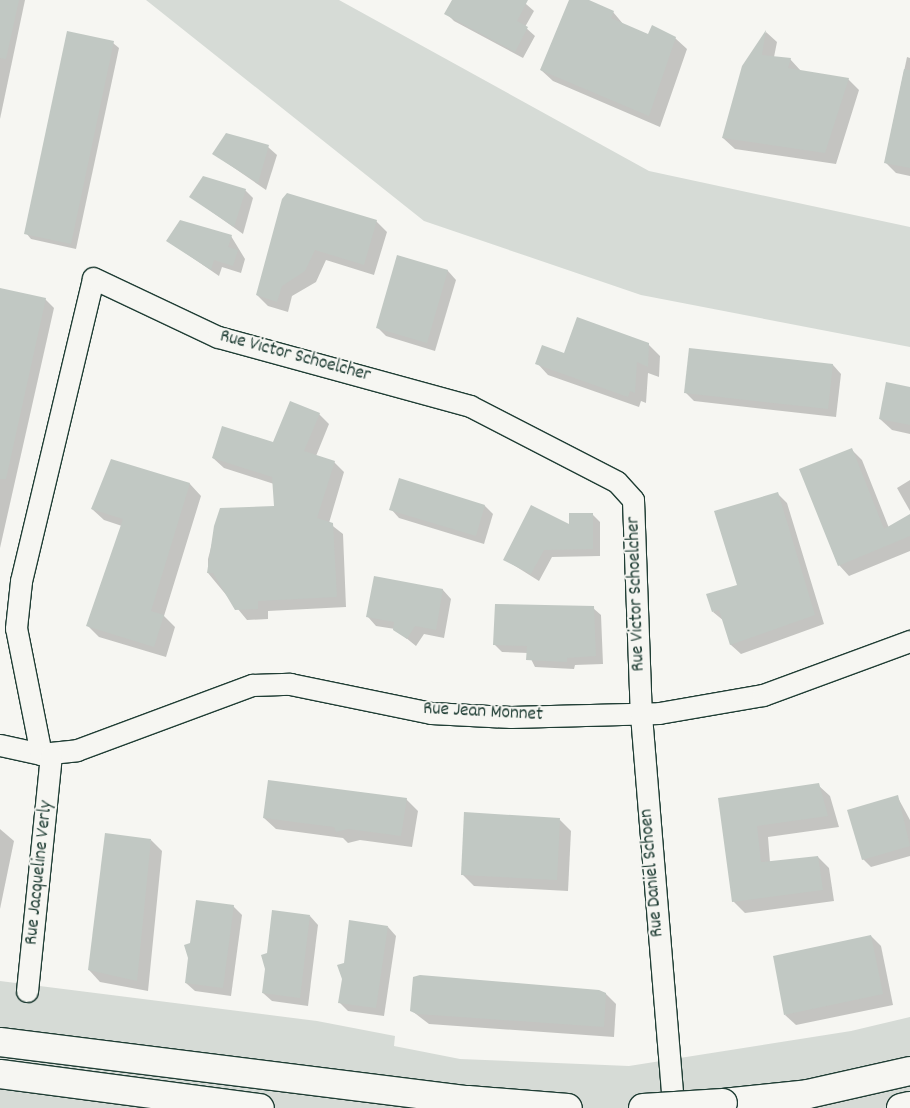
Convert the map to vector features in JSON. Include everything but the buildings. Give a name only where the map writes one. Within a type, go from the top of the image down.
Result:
[{"type":"highway","points":[[0,1042],[468,1100],[568,1108]]},
{"type":"highway","points":[[643,1108],[722,1103],[808,1094],[910,1071]]},
{"type":"highway","points":[[0,1074],[260,1108]]},
{"type":"highway","points":[[900,1108],[910,1106]]},
{"type":"street","name":"Rue Victor Schoelcher","points":[[46,755],[16,628],[21,581],[93,278],[218,338],[470,406],[617,482],[633,500],[641,715]]},
{"type":"street","name":"Rue Jean Monnet","points":[[0,745],[46,755],[77,750],[252,685],[290,684],[431,713],[641,715],[764,695],[910,641]]},
{"type":"street","name":"Rue Daniel Schoen","points":[[641,715],[673,1108]]},
{"type":"street","name":"Rue Jacqueline Verly","points":[[27,992],[46,755]]},
{"type":"shaded area","points":[[146,0],[339,0],[649,171],[910,227],[910,347],[641,295],[424,221]]},
{"type":"shaded area","points":[[0,981],[317,1021],[395,1036],[394,1046],[460,1059],[629,1066],[851,1031],[910,1017],[910,1108],[0,1108]]}]
